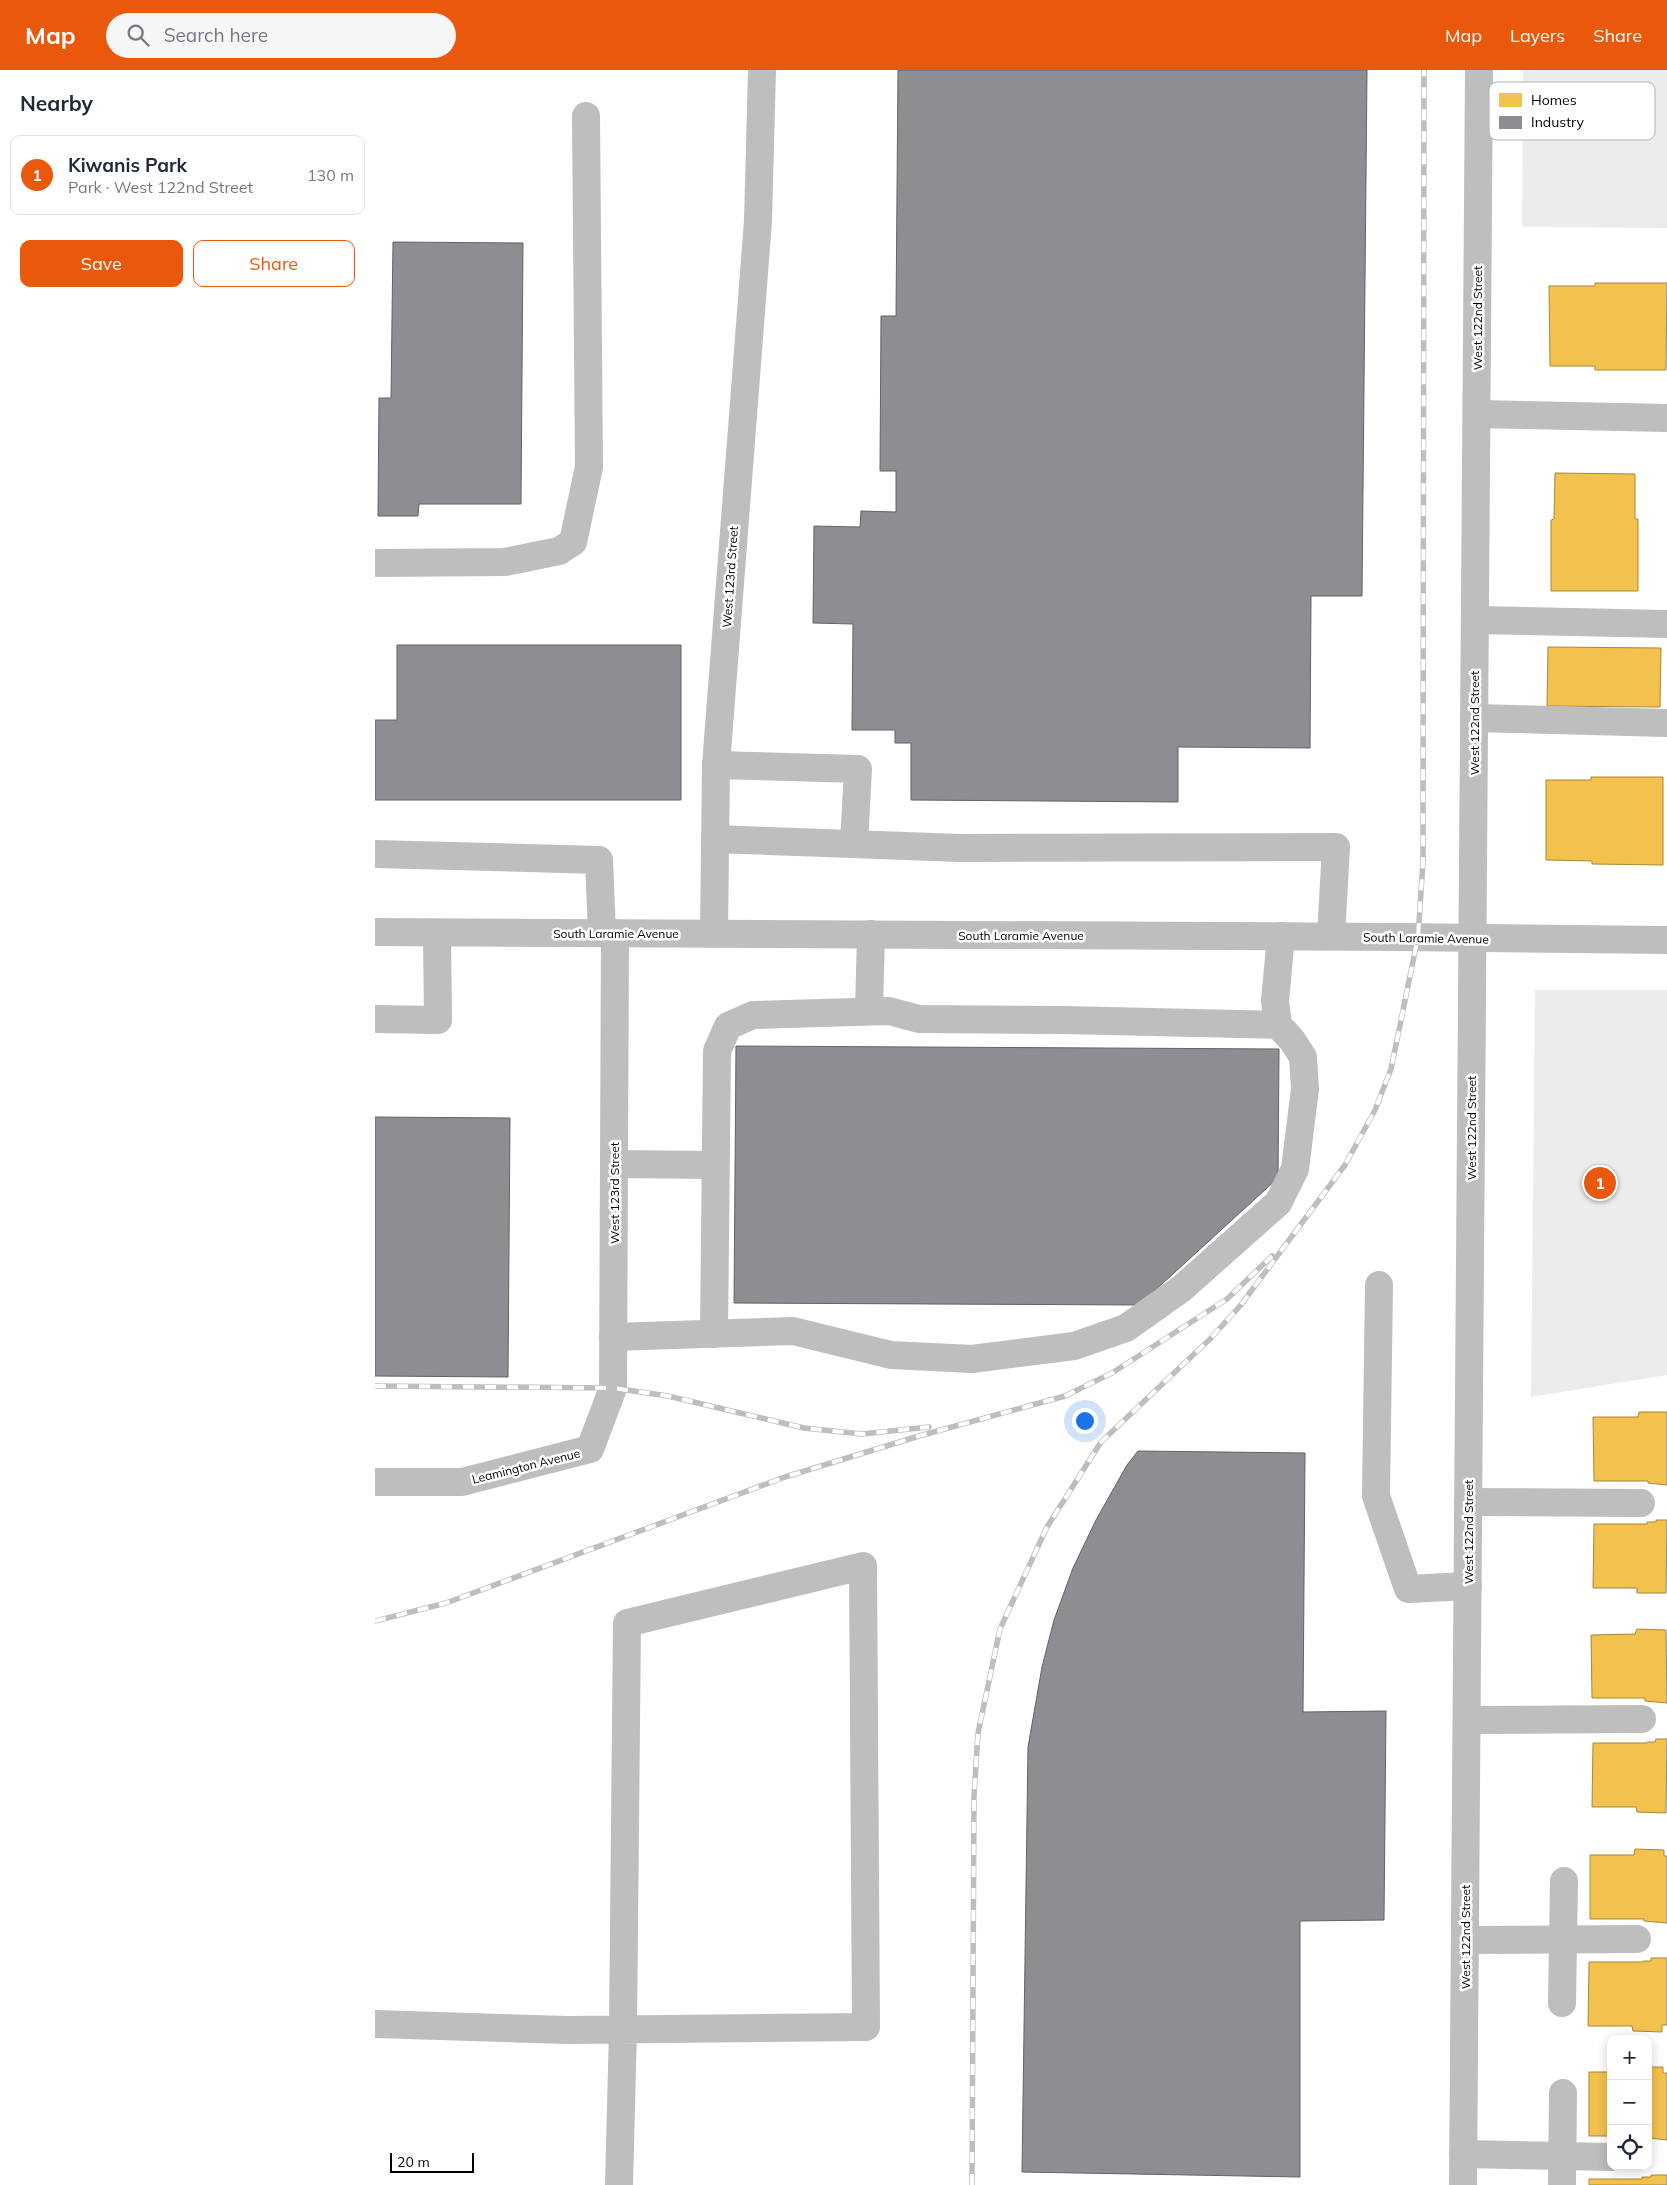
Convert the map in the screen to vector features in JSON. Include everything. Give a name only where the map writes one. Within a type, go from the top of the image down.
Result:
[{"type":"street","name":"West 123rd Street","points":[[714,934],[716,765],[758,221],[762,70]]},
{"type":"street","name":"West 122nd Street","points":[[1463,2185],[1479,70]]},
{"type":"street","points":[[375,563],[505,562],[559,551],[573,542],[589,467],[586,116]]},
{"type":"street","points":[[1477,414],[1667,418]]},
{"type":"street","points":[[1475,620],[1667,624]]},
{"type":"street","points":[[1474,718],[1667,723]]},
{"type":"street","points":[[716,765],[858,769],[854,844]]},
{"type":"street","points":[[715,839],[960,848],[1336,847],[1331,936]]},
{"type":"street","name":"West 123rd Street","points":[[375,854],[599,860],[609,933],[614,1164],[613,1388],[590,1449]]},
{"type":"street","name":"South Laramie Avenue","points":[[375,932],[1331,936],[1667,940]]},
{"type":"street","points":[[375,1019],[438,1020],[437,933]]},
{"type":"street","points":[[869,1011],[871,934]]},
{"type":"street","points":[[613,1337],[793,1331],[891,1355],[972,1359],[1075,1346],[1126,1328],[1181,1290],[1278,1203],[1295,1170],[1305,1089],[1303,1057],[1278,1024],[1275,1000],[1281,936]]},
{"type":"street","points":[[714,1334],[717,1051],[728,1026],[753,1015],[869,1011],[889,1011],[919,1019],[1278,1024]]},
{"type":"street","points":[[614,1164],[715,1165]]},
{"type":"street","points":[[1379,1285],[1376,1496],[1408,1589],[1467,1586]]},
{"type":"street","name":"Leamington Avenue","points":[[375,1482],[462,1482],[590,1449]]},
{"type":"street","points":[[1468,1502],[1641,1503]]},
{"type":"street","points":[[375,2024],[568,2030],[623,2029],[866,2027],[863,1566],[627,1623],[623,2029],[619,2185]]},
{"type":"street","points":[[1467,1720],[1642,1719]]},
{"type":"street","points":[[1562,2003],[1564,1881]]},
{"type":"street","points":[[1465,1940],[1563,1941],[1637,1939]]},
{"type":"street","points":[[1563,2093],[1563,2185]]},
{"type":"street","points":[[1463,2154],[1607,2157]]},
{"type":"shaded area","points":[[1523,70],[1667,70],[1667,228],[1522,227],[1523,140],[1655,140],[1655,82],[1523,82]]},
{"type":"shaded area","points":[[1535,990],[1667,990],[1667,1375],[1531,1397]]},
{"type":"building: Homes","points":[[1595,283],[1667,283],[1666,370],[1595,370],[1595,366],[1550,366],[1549,286],[1595,286]]},
{"type":"building: Homes","points":[[1555,473],[1635,474],[1635,519],[1638,519],[1638,591],[1551,591],[1551,520],[1554,519]]},
{"type":"building: Homes","points":[[1548,647],[1661,648],[1660,707],[1547,706]]},
{"type":"building: Homes","points":[[1591,777],[1663,777],[1663,865],[1592,864],[1592,861],[1546,860],[1546,780],[1591,780]]},
{"type":"building: Homes","points":[[1639,1412],[1667,1412],[1667,1485],[1648,1483],[1648,1481],[1594,1481],[1593,1417],[1638,1417]]},
{"type":"building: Homes","points":[[1656,1520],[1667,1520],[1666,1593],[1637,1593],[1637,1588],[1593,1588],[1594,1524],[1647,1524],[1647,1522],[1656,1522]]},
{"type":"building: Homes","points":[[1637,1629],[1666,1630],[1667,1703],[1645,1701],[1645,1698],[1592,1698],[1591,1635],[1635,1634]]},
{"type":"building: Homes","points":[[1656,1739],[1667,1739],[1666,1813],[1637,1812],[1636,1807],[1592,1807],[1593,1743],[1647,1743],[1655,1742]]},
{"type":"building: Homes","points":[[1635,1849],[1664,1850],[1664,1856],[1667,1856],[1667,1923],[1644,1921],[1644,1919],[1590,1919],[1590,1855],[1634,1855]]},
{"type":"building: Homes","points":[[1651,1958],[1667,1958],[1667,2025],[1662,2025],[1662,2032],[1633,2031],[1632,2026],[1588,2026],[1589,1962],[1642,1962],[1651,1961]]},
{"type":"building: Homes","points":[[1652,2067],[1663,2067],[1663,2073],[1667,2073],[1667,2140],[1652,2138]]},
{"type":"building: Homes","points":[[1589,2072],[1607,2072],[1607,2136],[1589,2136]]},
{"type":"building: Homes","points":[[1651,2175],[1667,2175],[1667,2185],[1589,2185],[1589,2179],[1642,2179],[1642,2177],[1651,2177]]},
{"type":"building: Industry","points":[[898,70],[1367,70],[1362,596],[1311,596],[1310,748],[1178,747],[1178,802],[911,800],[911,743],[895,743],[895,730],[852,730],[853,624],[813,623],[814,526],[860,527],[861,511],[896,512],[896,471],[880,471],[881,316],[896,316]]},
{"type":"building: Industry","points":[[393,242],[523,243],[521,504],[419,504],[418,516],[378,516],[379,398],[391,398]]},
{"type":"building: Industry","points":[[397,645],[681,645],[681,800],[375,800],[375,720],[397,720]]},
{"type":"building: Industry","points":[[736,1046],[1279,1049],[1278,1178],[1139,1305],[734,1303]]},
{"type":"building: Industry","points":[[375,1117],[510,1118],[508,1377],[375,1376]]},
{"type":"building: Industry","points":[[1138,1451],[1305,1453],[1303,1712],[1386,1711],[1384,1920],[1300,1921],[1300,2177],[1022,2172],[1028,1747],[1042,1667],[1054,1620],[1073,1568],[1096,1520],[1127,1465]]},
{"type":"railway","points":[[972,2185],[974,1796],[978,1733],[1000,1629],[1047,1527],[1101,1442],[1210,1339],[1240,1306],[1345,1165],[1375,1110],[1391,1069],[1418,937],[1423,862],[1424,70]]},
{"type":"railway","points":[[375,1621],[446,1603],[785,1477],[919,1436],[1065,1396],[1112,1373],[1227,1299],[1272,1256]]},
{"type":"railway","points":[[375,1386],[613,1388],[668,1396],[804,1428],[862,1434],[929,1427]]},
{"type":"place","name":"Kiwanis Park","points":[[1600,1183]]}]
